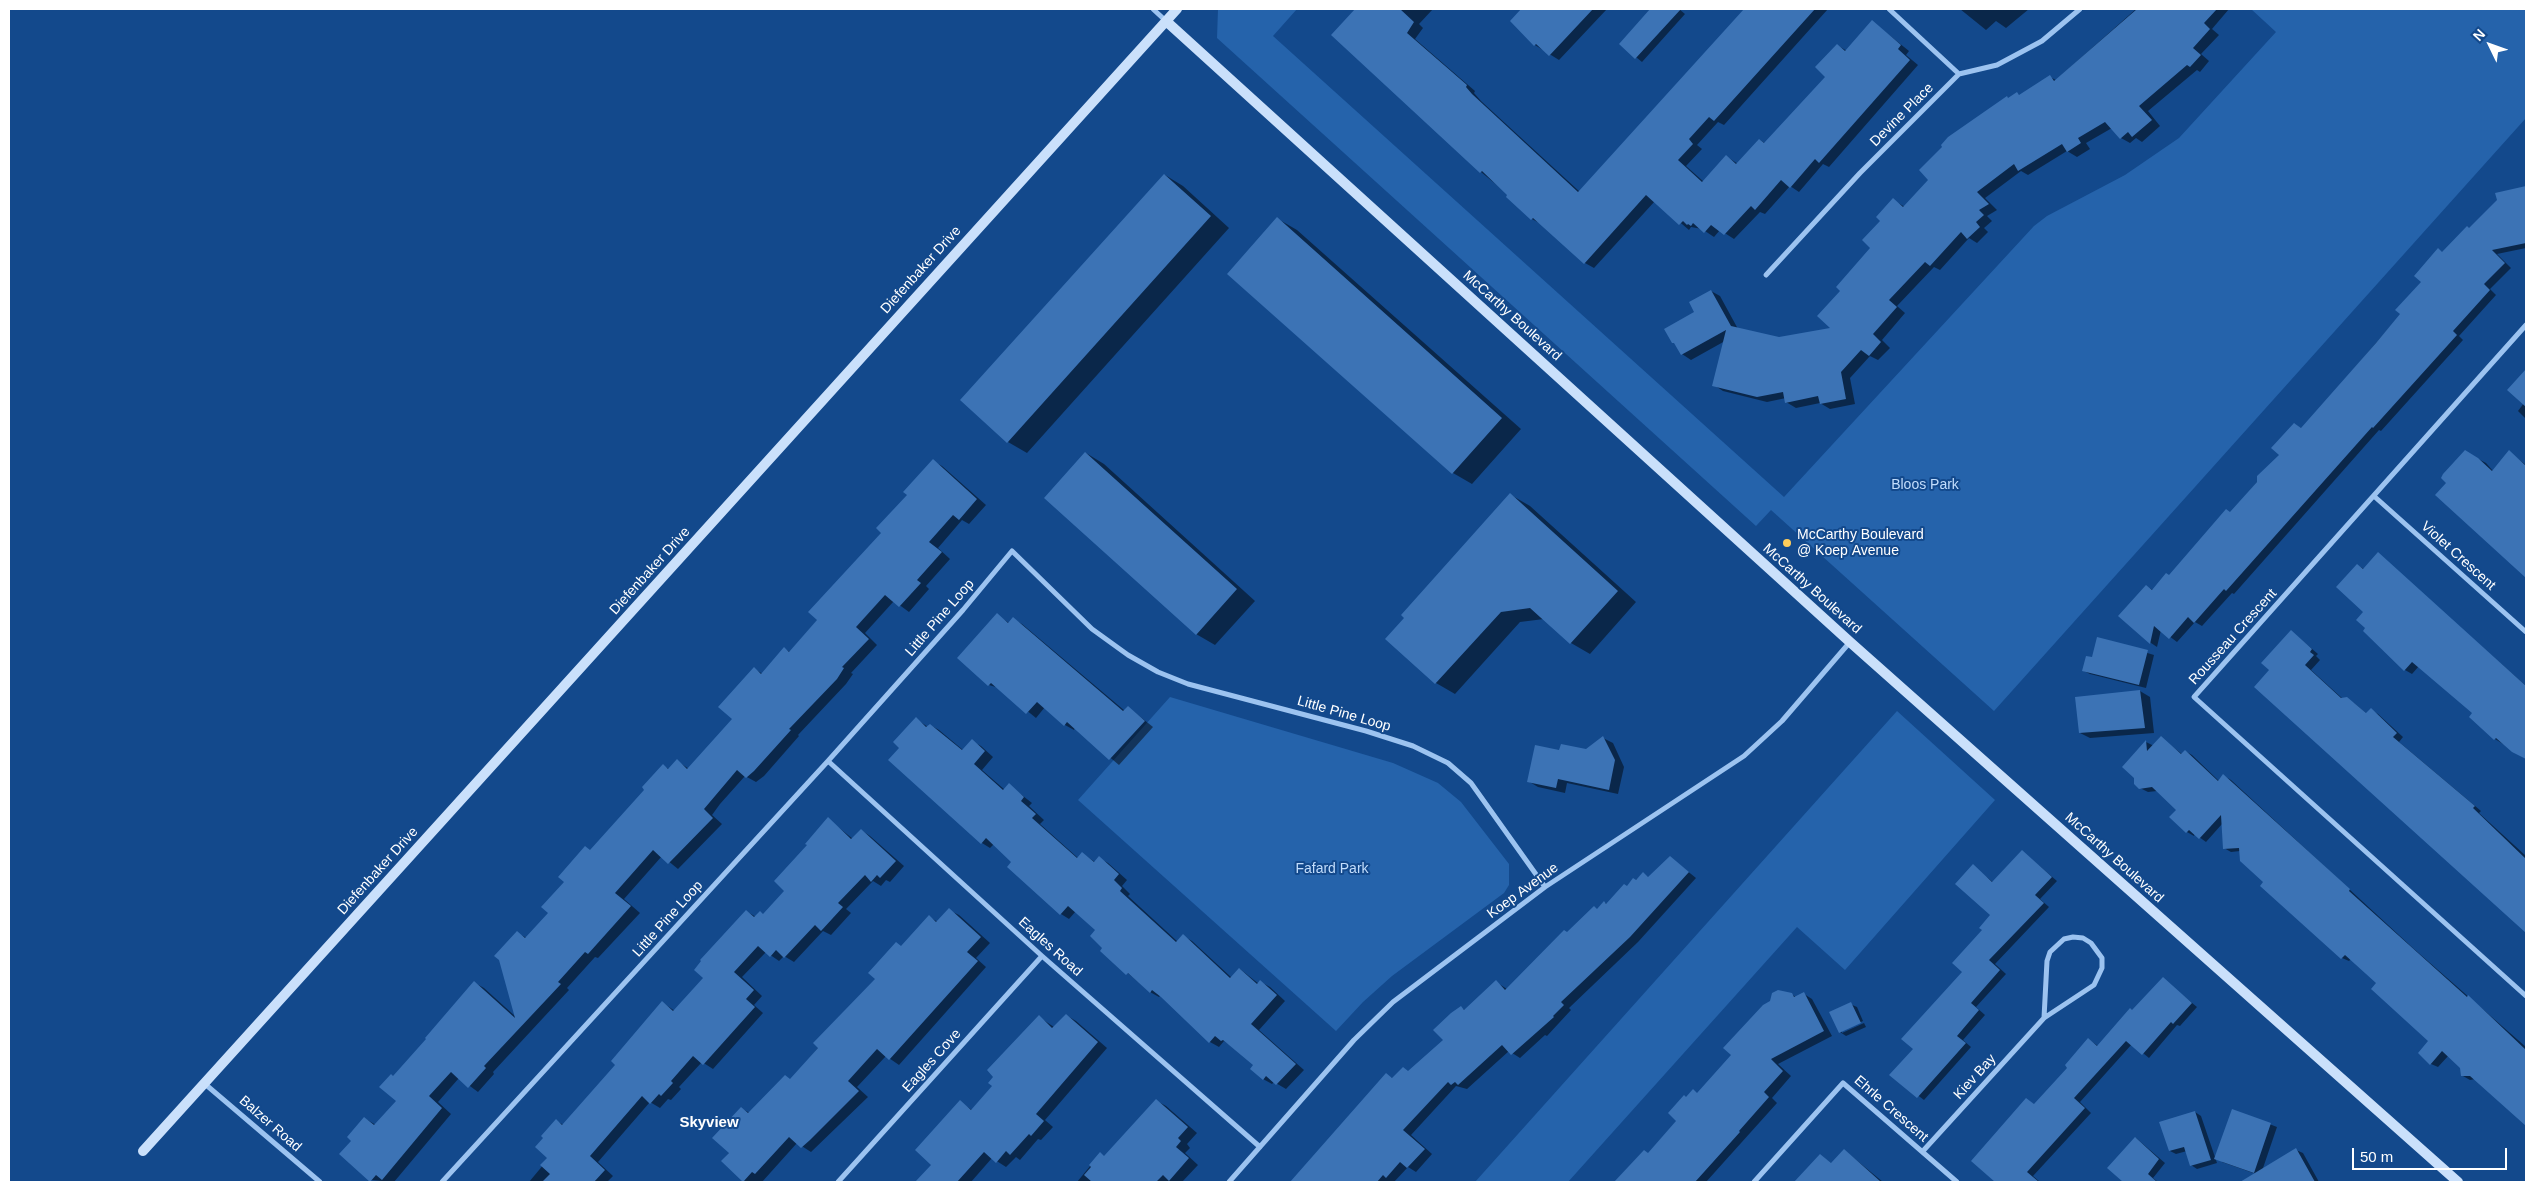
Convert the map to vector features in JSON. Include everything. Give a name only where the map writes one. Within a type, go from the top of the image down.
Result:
[{"type":"main road","name":"Diefenbaker Drive","points":[[143,1151],[1177,9]]},
{"type":"main road","name":"McCarthy Boulevard","points":[[1166,21],[1850,642],[2458,1182]]},
{"type":"street","name":"McCarthy Boulevard","points":[[1153,9],[1166,21]]},
{"type":"street","points":[[1889,9],[1959,74],[1997,65],[2042,41],[2080,9]]},
{"type":"street","name":"Devine Place","points":[[1766,275],[1860,173],[1959,74]]},
{"type":"street","name":"Rousseau Crescent","points":[[2526,325],[2375,497],[2194,697],[2526,996]]},
{"type":"street","name":"Violet Crescent","points":[[2375,497],[2526,632]]},
{"type":"street","name":"Little Pine Loop","points":[[442,1182],[828,761],[963,610],[1012,551],[1092,629],[1128,655],[1158,672],[1188,684],[1366,731],[1413,746],[1448,763],[1472,783],[1545,887]]},
{"type":"street","name":"Koep Avenue","points":[[1229,1182],[1354,1040],[1393,1002],[1545,887],[1744,756],[1782,721],[1850,642]]},
{"type":"street","name":"Eagles Road","points":[[828,761],[1042,956],[1260,1147]]},
{"type":"street","name":"Kiev Bay","points":[[1923,1151],[2044,1018],[2094,985],[2100,977],[2102,958],[2091,943],[2083,938],[2064,939],[2050,952],[2047,962],[2044,1018]]},
{"type":"street","name":"Eagles Cove","points":[[838,1182],[1042,956]]},
{"type":"street","name":"Ehrle Crescent","points":[[1754,1182],[1843,1082],[1956,1182]]},
{"type":"street","name":"Balzer Road","points":[[205,1084],[320,1182]]},
{"type":"green space","name":"Bloos Park","points":[[1218,9],[1297,9],[1273,36],[1784,497],[2034,226],[2047,216],[2125,175],[2179,138],[2276,32],[2251,9],[2526,9],[2526,118],[1994,711],[1771,510],[1756,526],[1217,38]]},
{"type":"green space","name":"Fafard Park","points":[[1170,697],[1393,763],[1438,783],[1461,802],[1509,864],[1509,885],[1504,893],[1392,976],[1363,1002],[1336,1031],[1078,800]]},
{"type":"green space","points":[[1897,711],[1995,800],[1845,970],[1797,927],[1568,1182],[1475,1182]]},
{"type":"building","points":[[1355,9],[1400,9],[1414,22],[1407,33],[1467,85],[1466,87],[1472,94],[1578,192],[1744,9],[1815,9],[1714,121],[1709,117],[1689,139],[1693,144],[1678,160],[1702,182],[1726,155],[1736,164],[1759,139],[1764,143],[1825,77],[1815,67],[1837,44],[1845,51],[1872,20],[1901,45],[1898,49],[1910,60],[1819,163],[1815,159],[1790,188],[1781,180],[1755,210],[1751,206],[1724,235],[1711,225],[1704,233],[1693,223],[1691,226],[1683,221],[1679,225],[1646,195],[1584,264],[1533,218],[1531,220],[1482,171],[1480,173],[1331,35]]},
{"type":"building","points":[[1521,9],[1593,9],[1549,56],[1536,44],[1534,46],[1510,21]]},
{"type":"building","points":[[1650,9],[1681,9],[1635,59],[1619,44]]},
{"type":"building","points":[[2137,9],[2217,9],[2204,23],[2210,29],[2193,48],[2201,55],[2190,67],[2187,65],[2139,106],[2152,120],[2132,137],[2128,132],[2120,139],[2105,122],[2078,138],[2081,143],[2067,152],[2062,144],[2018,171],[2014,164],[1977,192],[1989,204],[1979,210],[1984,215],[1976,222],[1980,227],[1967,239],[1961,232],[1930,266],[1925,262],[1889,300],[1897,307],[1873,334],[1881,342],[1869,356],[1861,350],[1841,372],[1846,399],[1820,404],[1818,396],[1785,403],[1783,392],[1757,397],[1712,386],[1726,330],[1681,355],[1674,343],[1672,343],[1664,329],[1694,312],[1689,302],[1711,290],[1731,326],[1779,337],[1830,328],[1817,316],[1840,291],[1836,287],[1870,248],[1862,240],[1880,221],[1876,217],[1893,198],[1903,207],[1928,180],[1919,170],[1942,147],[1941,145],[1948,137],[2007,96],[2008,98],[2017,92],[2019,95],[2050,75],[2054,81]]},
{"type":"building","points":[[1164,174],[1211,216],[1007,443],[960,400]]},
{"type":"building","points":[[2526,186],[2526,243],[2492,250],[2505,263],[2484,284],[2490,290],[2453,331],[2457,335],[2226,591],[2224,589],[2194,623],[2188,617],[2169,639],[2154,626],[2150,644],[2118,616],[2146,585],[2152,590],[2166,573],[2169,575],[2226,509],[2230,512],[2257,482],[2257,476],[2279,455],[2271,448],[2294,423],[2301,428],[2400,314],[2395,310],[2421,282],[2414,276],[2438,248],[2442,252],[2467,226],[2469,228],[2497,200],[2495,193]]},
{"type":"building","points":[[1277,217],[1502,418],[1452,474],[1227,274]]},
{"type":"building","points":[[2526,369],[2526,407],[2507,390]]},
{"type":"building","points":[[2465,450],[2478,458],[2492,471],[2509,450],[2526,466],[2526,578],[2435,495],[2446,483],[2441,478],[2443,474]]},
{"type":"building","points":[[1085,452],[1237,589],[1196,635],[1044,498]]},
{"type":"building","points":[[933,459],[977,499],[959,520],[953,515],[929,542],[942,552],[917,580],[921,583],[899,607],[885,595],[856,627],[869,639],[842,667],[844,668],[837,679],[789,729],[791,730],[754,771],[746,778],[737,770],[704,809],[713,818],[668,864],[653,850],[615,893],[631,906],[588,954],[585,952],[558,982],[561,984],[484,1066],[486,1068],[468,1088],[451,1072],[429,1096],[442,1108],[382,1180],[376,1175],[370,1182],[339,1154],[351,1141],[347,1137],[364,1117],[374,1125],[396,1101],[379,1087],[391,1074],[393,1076],[474,981],[515,1018],[499,960],[494,956],[517,931],[525,938],[548,913],[541,907],[564,882],[558,877],[585,846],[590,850],[644,790],[642,787],[663,764],[668,769],[677,759],[687,769],[732,719],[718,707],[754,667],[761,674],[784,647],[789,652],[817,620],[808,612],[881,533],[876,528],[907,495],[903,492]]},
{"type":"building","points":[[1510,493],[1618,591],[1570,644],[1530,608],[1501,612],[1435,684],[1385,639],[1404,618],[1401,615]]},
{"type":"building","points":[[2378,552],[2526,686],[2526,759],[2512,752],[2496,738],[2494,740],[2469,717],[2472,713],[2412,662],[2404,671],[2363,631],[2365,628],[2356,620],[2363,612],[2336,587],[2357,564],[2363,569]]},
{"type":"building","points":[[997,613],[1008,623],[1013,617],[1123,711],[1128,706],[1145,721],[1109,760],[1067,722],[1064,726],[1037,702],[1026,714],[991,683],[988,686],[957,658]]},
{"type":"building","points":[[2291,630],[2312,649],[2310,652],[2314,655],[2305,665],[2341,698],[2347,697],[2366,713],[2371,708],[2397,733],[2393,737],[2475,806],[2473,808],[2526,859],[2526,933],[2254,687],[2269,670],[2261,663]]},
{"type":"building","points":[[2097,637],[2148,650],[2139,685],[2082,671],[2086,656],[2092,657]]},
{"type":"building","points":[[2140,690],[2145,728],[2079,733],[2075,697]]},
{"type":"building","points":[[916,717],[926,727],[930,724],[962,750],[972,739],[985,751],[974,764],[1003,790],[1009,783],[1024,797],[1021,801],[1036,814],[1032,818],[1077,858],[1082,852],[1094,862],[1099,856],[1119,874],[1114,880],[1122,888],[1120,891],[1176,942],[1183,934],[1230,978],[1239,968],[1257,984],[1260,980],[1277,995],[1251,1024],[1296,1064],[1276,1085],[1266,1076],[1263,1080],[1250,1069],[1253,1065],[1223,1040],[1221,1041],[1215,1036],[1209,1043],[1161,997],[1152,990],[1150,993],[1128,973],[1126,975],[1100,951],[1102,948],[1090,936],[1095,930],[1068,906],[1060,915],[1007,867],[1011,862],[986,838],[981,844],[888,760],[899,748],[893,742]]},
{"type":"building","points":[[1603,736],[1615,760],[1609,790],[1558,779],[1556,788],[1527,782],[1535,745],[1559,750],[1561,744],[1586,749]]},
{"type":"building","points":[[2161,736],[2181,754],[2185,750],[2218,781],[2223,774],[2350,889],[2349,891],[2467,997],[2468,995],[2526,1050],[2526,1126],[2470,1076],[2461,1076],[2460,1068],[2442,1051],[2430,1065],[2418,1053],[2428,1041],[2371,989],[2376,983],[2345,955],[2341,959],[2260,886],[2263,882],[2240,861],[2239,848],[2223,849],[2221,815],[2199,839],[2189,830],[2186,833],[2169,817],[2176,810],[2152,787],[2139,789],[2134,784],[2134,778],[2122,767],[2146,740],[2147,751]]},
{"type":"building","points":[[828,817],[851,839],[861,829],[896,861],[880,878],[877,875],[871,882],[865,875],[838,903],[843,907],[821,931],[815,925],[784,958],[776,950],[770,957],[758,946],[734,972],[754,990],[746,999],[755,1007],[703,1065],[693,1056],[671,1081],[673,1083],[661,1096],[659,1094],[650,1104],[642,1096],[590,1156],[605,1170],[594,1182],[542,1182],[550,1174],[540,1165],[547,1158],[535,1147],[543,1138],[541,1136],[556,1119],[562,1125],[615,1065],[611,1061],[662,1001],[673,1011],[703,978],[694,970],[700,960],[746,910],[754,917],[760,911],[763,914],[784,891],[774,881],[807,845],[805,844]]},
{"type":"building","points":[[2022,850],[2052,877],[2035,895],[2044,903],[1989,960],[2000,970],[1971,1003],[1979,1010],[1957,1036],[1966,1043],[1917,1098],[1889,1075],[1913,1049],[1901,1039],[1962,972],[1952,963],[1982,930],[1979,928],[1990,915],[1955,884],[1973,864],[1992,882]]},
{"type":"building","points":[[1670,856],[1689,872],[1630,937],[1561,1002],[1564,1005],[1554,1017],[1511,1055],[1502,1045],[1458,1085],[1455,1082],[1451,1085],[1448,1082],[1403,1130],[1425,1149],[1407,1168],[1400,1162],[1386,1178],[1383,1175],[1377,1182],[1290,1182],[1386,1073],[1392,1078],[1403,1067],[1408,1071],[1443,1040],[1433,1030],[1451,1013],[1461,1006],[1464,1010],[1496,980],[1505,990],[1564,930],[1567,932],[1594,906],[1597,909],[1604,901],[1606,904],[1624,884],[1627,886],[1633,878],[1636,880],[1643,872],[1648,877]]},
{"type":"building","points":[[949,908],[981,937],[967,952],[978,961],[889,1060],[877,1049],[848,1081],[859,1091],[810,1140],[801,1148],[789,1137],[755,1174],[752,1172],[743,1182],[721,1161],[729,1153],[712,1138],[741,1107],[748,1113],[785,1075],[790,1079],[818,1048],[813,1043],[875,979],[868,973],[896,942],[901,946],[929,915],[936,922]]},
{"type":"building","points":[[2163,977],[2192,1003],[2173,1024],[2171,1022],[2142,1055],[2126,1041],[2074,1098],[2085,1108],[2027,1172],[2039,1182],[1995,1182],[1971,1161],[2026,1098],[2034,1104],[2067,1068],[2065,1065],[2088,1038],[2097,1046],[2130,1008],[2132,1010]]},
{"type":"building","points":[[1778,990],[1792,993],[1794,997],[1804,992],[1824,1031],[1771,1059],[1783,1071],[1764,1092],[1769,1097],[1740,1132],[1695,1182],[1614,1182],[1644,1150],[1648,1153],[1676,1121],[1668,1113],[1684,1095],[1686,1097],[1693,1089],[1697,1093],[1731,1055],[1723,1048],[1763,1005],[1770,1001],[1772,993]]},
{"type":"building","points":[[1851,1002],[1861,1023],[1839,1033],[1829,1012]]},
{"type":"building","points":[[1066,1014],[1098,1042],[1036,1114],[1044,1121],[1031,1136],[1029,1134],[1010,1155],[1006,1151],[996,1163],[984,1152],[957,1182],[915,1182],[931,1165],[915,1150],[960,1100],[971,1110],[992,1086],[988,1083],[993,1077],[987,1070],[1039,1015],[1052,1028]]},
{"type":"building","points":[[1156,1099],[1188,1127],[1178,1138],[1181,1141],[1176,1147],[1189,1158],[1169,1181],[1163,1175],[1156,1182],[1092,1182],[1084,1175],[1091,1167],[1089,1165],[1100,1152],[1104,1156]]},
{"type":"building","points":[[2232,1109],[2271,1123],[2254,1173],[2214,1159]]},
{"type":"building","points":[[2195,1111],[2211,1160],[2190,1166],[2184,1147],[2169,1151],[2159,1122]]},
{"type":"building","points":[[2135,1137],[2159,1159],[2148,1174],[2157,1182],[2123,1182],[2107,1168]]},
{"type":"building","points":[[2296,1148],[2315,1182],[2240,1182]]},
{"type":"building","points":[[1844,1149],[1881,1182],[1794,1182],[1820,1154],[1831,1163]]},
{"type":"place","name":"McCarthy Boulevard @ Koep Avenue","points":[[1787,543]]},
{"type":"district","name":"Skyview","points":[[709,1123]]}]
